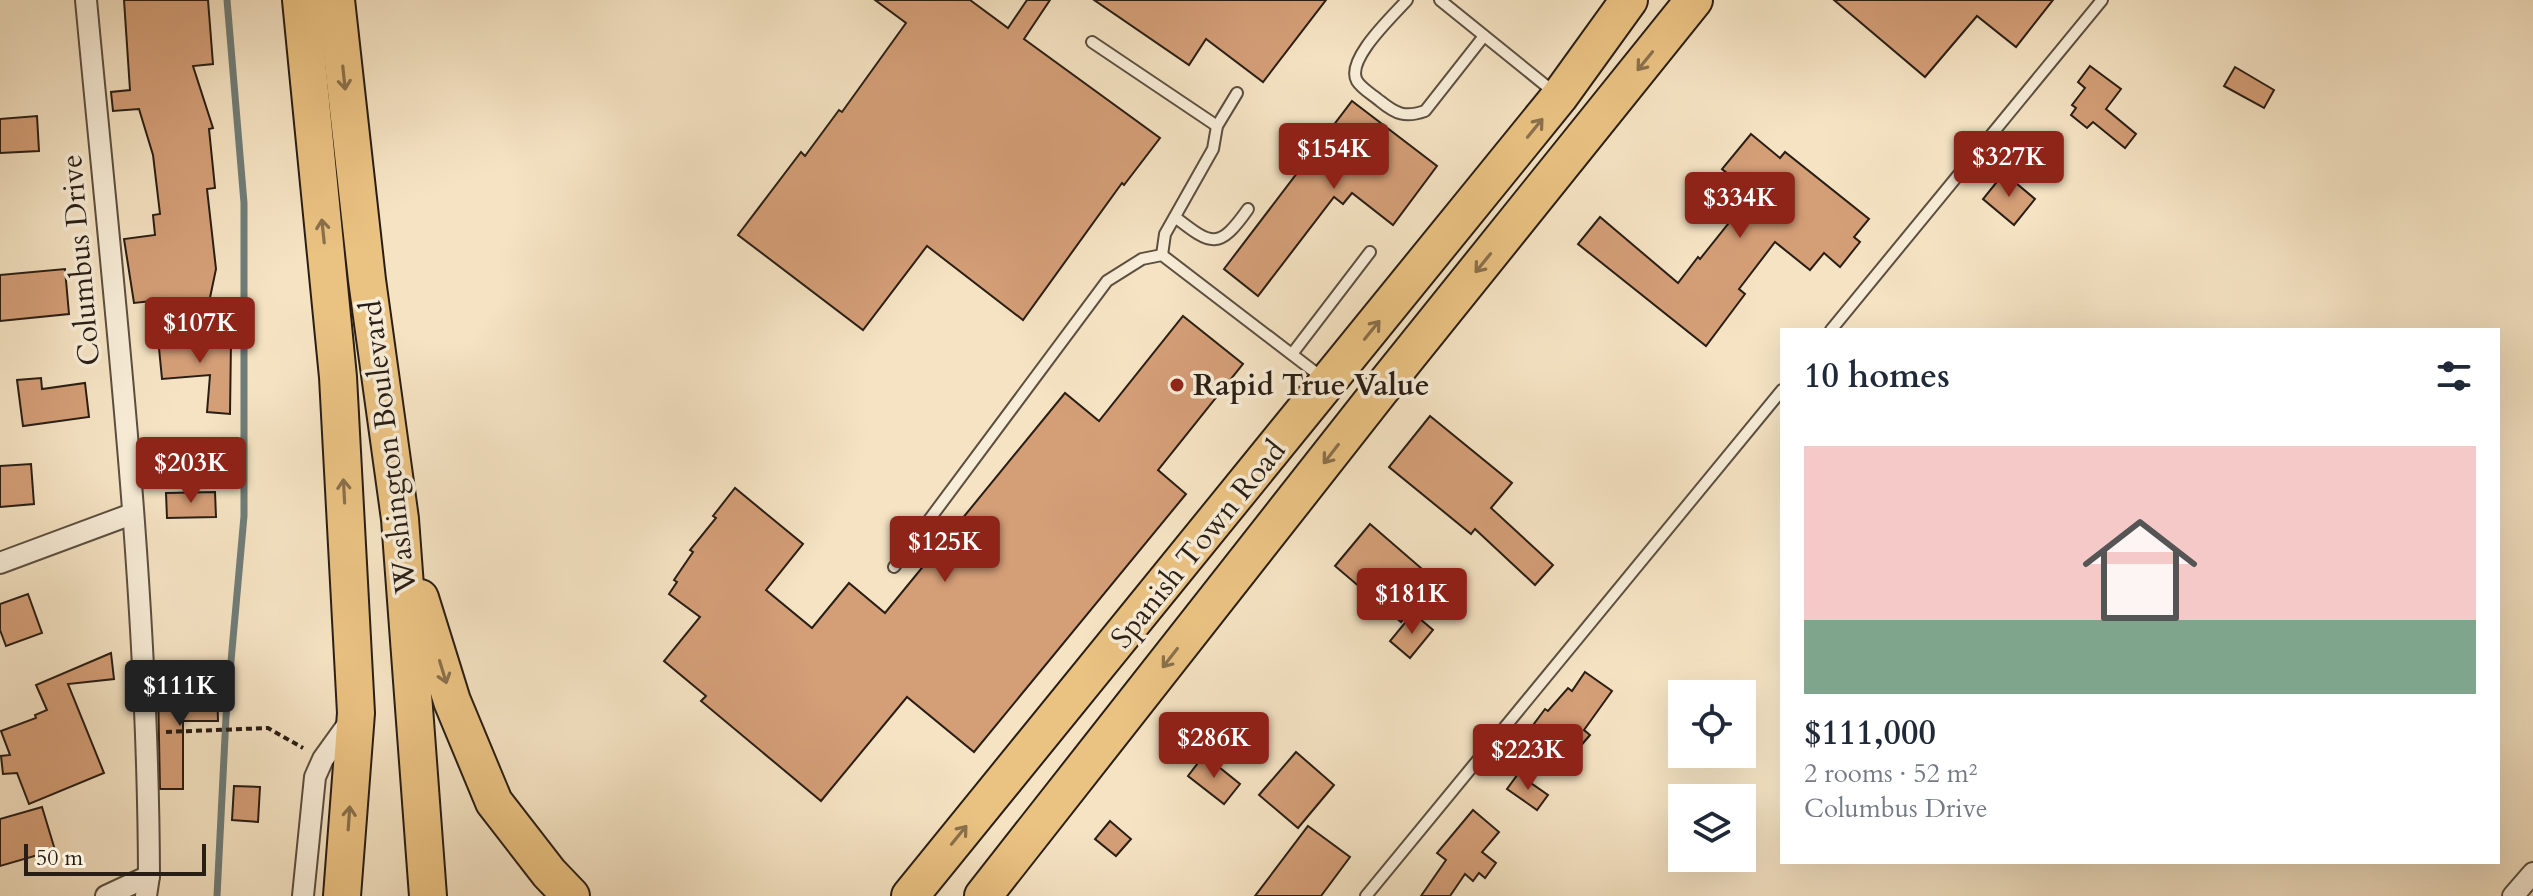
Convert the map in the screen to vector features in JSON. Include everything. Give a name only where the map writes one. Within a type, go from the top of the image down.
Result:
[{"type":"highway","name":"Washington Boulevard","points":[[301,0],[338,377],[356,713],[342,896]]},
{"type":"highway","name":"Washington Boulevard","points":[[336,0],[367,280],[400,519],[428,896]]},
{"type":"highway","name":"Spanish Town Road","points":[[910,896],[1559,97],[1629,0]]},
{"type":"highway","name":"Spanish Town Road","points":[[983,896],[1379,392],[1694,0]]},
{"type":"highway","points":[[1338,372],[1379,392]]},
{"type":"highway","points":[[400,519],[411,571],[452,701],[494,802],[549,873],[571,896]]},
{"type":"street","name":"Columbus Drive","points":[[86,0],[132,514],[148,732],[148,886]]},
{"type":"street","points":[[0,563],[132,514]]},
{"type":"street","points":[[303,896],[315,777],[323,759],[356,713]]},
{"type":"street","points":[[2513,896],[2533,873]]},
{"type":"street","points":[[106,896],[148,886]]},
{"type":"lane","points":[[1407,0],[1358,57],[1354,71],[1358,82],[1396,114],[1410,116],[1425,111],[1484,36]]},
{"type":"lane","points":[[1440,0],[1559,97]]},
{"type":"lane","points":[[1833,328],[2102,0]]},
{"type":"lane","points":[[1092,42],[1217,126]]},
{"type":"lane","points":[[1162,255],[1165,234],[1213,149],[1217,126],[1237,93]]},
{"type":"lane","points":[[1175,217],[1204,240],[1215,239],[1226,236],[1248,209]]},
{"type":"lane","points":[[1292,354],[1370,252]]},
{"type":"lane","points":[[894,567],[1107,281],[1142,259],[1162,255],[1292,354],[1338,372]]},
{"type":"lane","points":[[1366,896],[1780,392]]},
{"type":"path","points":[[148,732],[268,728],[323,759]]},
{"type":"building","points":[[124,0],[208,0],[213,64],[193,66],[213,128],[209,129],[215,188],[207,189],[216,269],[207,312],[152,301],[134,303],[124,239],[155,235],[153,215],[160,214],[153,155],[139,109],[113,111],[111,92],[130,90]]},
{"type":"building","points":[[875,0],[970,0],[1008,28],[1027,0],[1050,0],[1024,39],[1160,138],[1124,185],[1122,183],[1023,320],[927,246],[863,330],[738,235],[801,152],[805,156],[839,110],[842,112],[906,23]]},
{"type":"building","points":[[1094,0],[1326,0],[1263,82],[1206,39],[1189,65]]},
{"type":"building","points":[[1834,0],[2053,0],[2016,47],[1977,16],[1925,77]]},
{"type":"building","points":[[2090,66],[2121,89],[2106,109],[2136,134],[2125,148],[2093,122],[2087,128],[2071,115],[2076,108],[2072,105],[2085,88],[2078,82]]},
{"type":"building","points":[[2235,67],[2274,90],[2264,108],[2224,86]]},
{"type":"building","points":[[1352,101],[1437,166],[1393,225],[1352,193],[1343,204],[1334,197],[1258,296],[1224,269]]},
{"type":"building","points":[[37,116],[39,151],[0,153],[0,119]]},
{"type":"building","points":[[1751,134],[1780,158],[1785,152],[1869,219],[1854,237],[1860,242],[1840,267],[1824,253],[1810,270],[1775,242],[1739,289],[1745,294],[1706,346],[1578,244],[1600,217],[1678,283],[1752,194],[1722,169]]},
{"type":"building","points":[[2004,173],[2035,199],[2014,225],[1983,199]]},
{"type":"building","points":[[65,269],[69,314],[0,321],[0,275]]},
{"type":"building","points":[[1183,316],[1243,364],[1158,470],[1186,494],[974,752],[907,697],[821,801],[701,701],[706,696],[664,661],[700,617],[669,594],[677,582],[674,580],[693,552],[690,550],[735,488],[803,544],[766,590],[812,628],[849,583],[885,613],[1065,393],[1099,421]]},
{"type":"building","points":[[203,334],[201,340],[231,340],[230,414],[207,412],[210,375],[162,379],[158,338]]},
{"type":"building","points":[[41,378],[42,389],[85,383],[89,417],[23,426],[17,380]]},
{"type":"building","points":[[1430,416],[1512,483],[1491,508],[1553,565],[1535,585],[1475,529],[1471,534],[1389,467]]},
{"type":"building","points":[[31,464],[34,504],[0,507],[0,466]]},
{"type":"building","points":[[215,492],[216,517],[167,518],[166,493]]},
{"type":"building","points":[[1370,524],[1436,581],[1401,622],[1335,566]]},
{"type":"building","points":[[28,594],[42,633],[6,646],[0,630],[0,604]]},
{"type":"building","points":[[1413,613],[1433,630],[1410,658],[1390,641]]},
{"type":"building","points":[[111,653],[114,679],[68,684],[104,773],[29,804],[17,773],[3,774],[1,756],[10,755],[1,731],[36,718],[35,715],[47,710],[36,685]]},
{"type":"building","points":[[1585,672],[1612,691],[1584,730],[1590,735],[1578,749],[1564,737],[1545,763],[1519,744],[1545,709],[1548,711],[1568,688],[1572,691]]},
{"type":"building","points":[[217,688],[218,721],[183,721],[183,789],[160,789],[158,689]]},
{"type":"building","points":[[1296,752],[1334,785],[1298,828],[1259,795]]},
{"type":"building","points":[[1204,755],[1240,784],[1224,804],[1188,776]]},
{"type":"building","points":[[1518,774],[1548,795],[1537,810],[1507,789]]},
{"type":"building","points":[[234,786],[260,787],[258,822],[232,820]]},
{"type":"building","points":[[42,807],[55,850],[0,866],[0,819]]},
{"type":"building","points":[[1473,810],[1499,832],[1482,852],[1496,863],[1485,878],[1479,873],[1473,881],[1465,874],[1450,896],[1421,896],[1446,860],[1437,853]]},
{"type":"building","points":[[1110,821],[1131,839],[1116,856],[1095,839]]},
{"type":"building","points":[[1308,826],[1350,857],[1321,896],[1255,896]]},
{"type":"waterway","points":[[217,896],[226,717],[244,516],[244,203],[227,0]]},
{"type":"place","name":"Rapid True Value","points":[[1177,385]]}]
